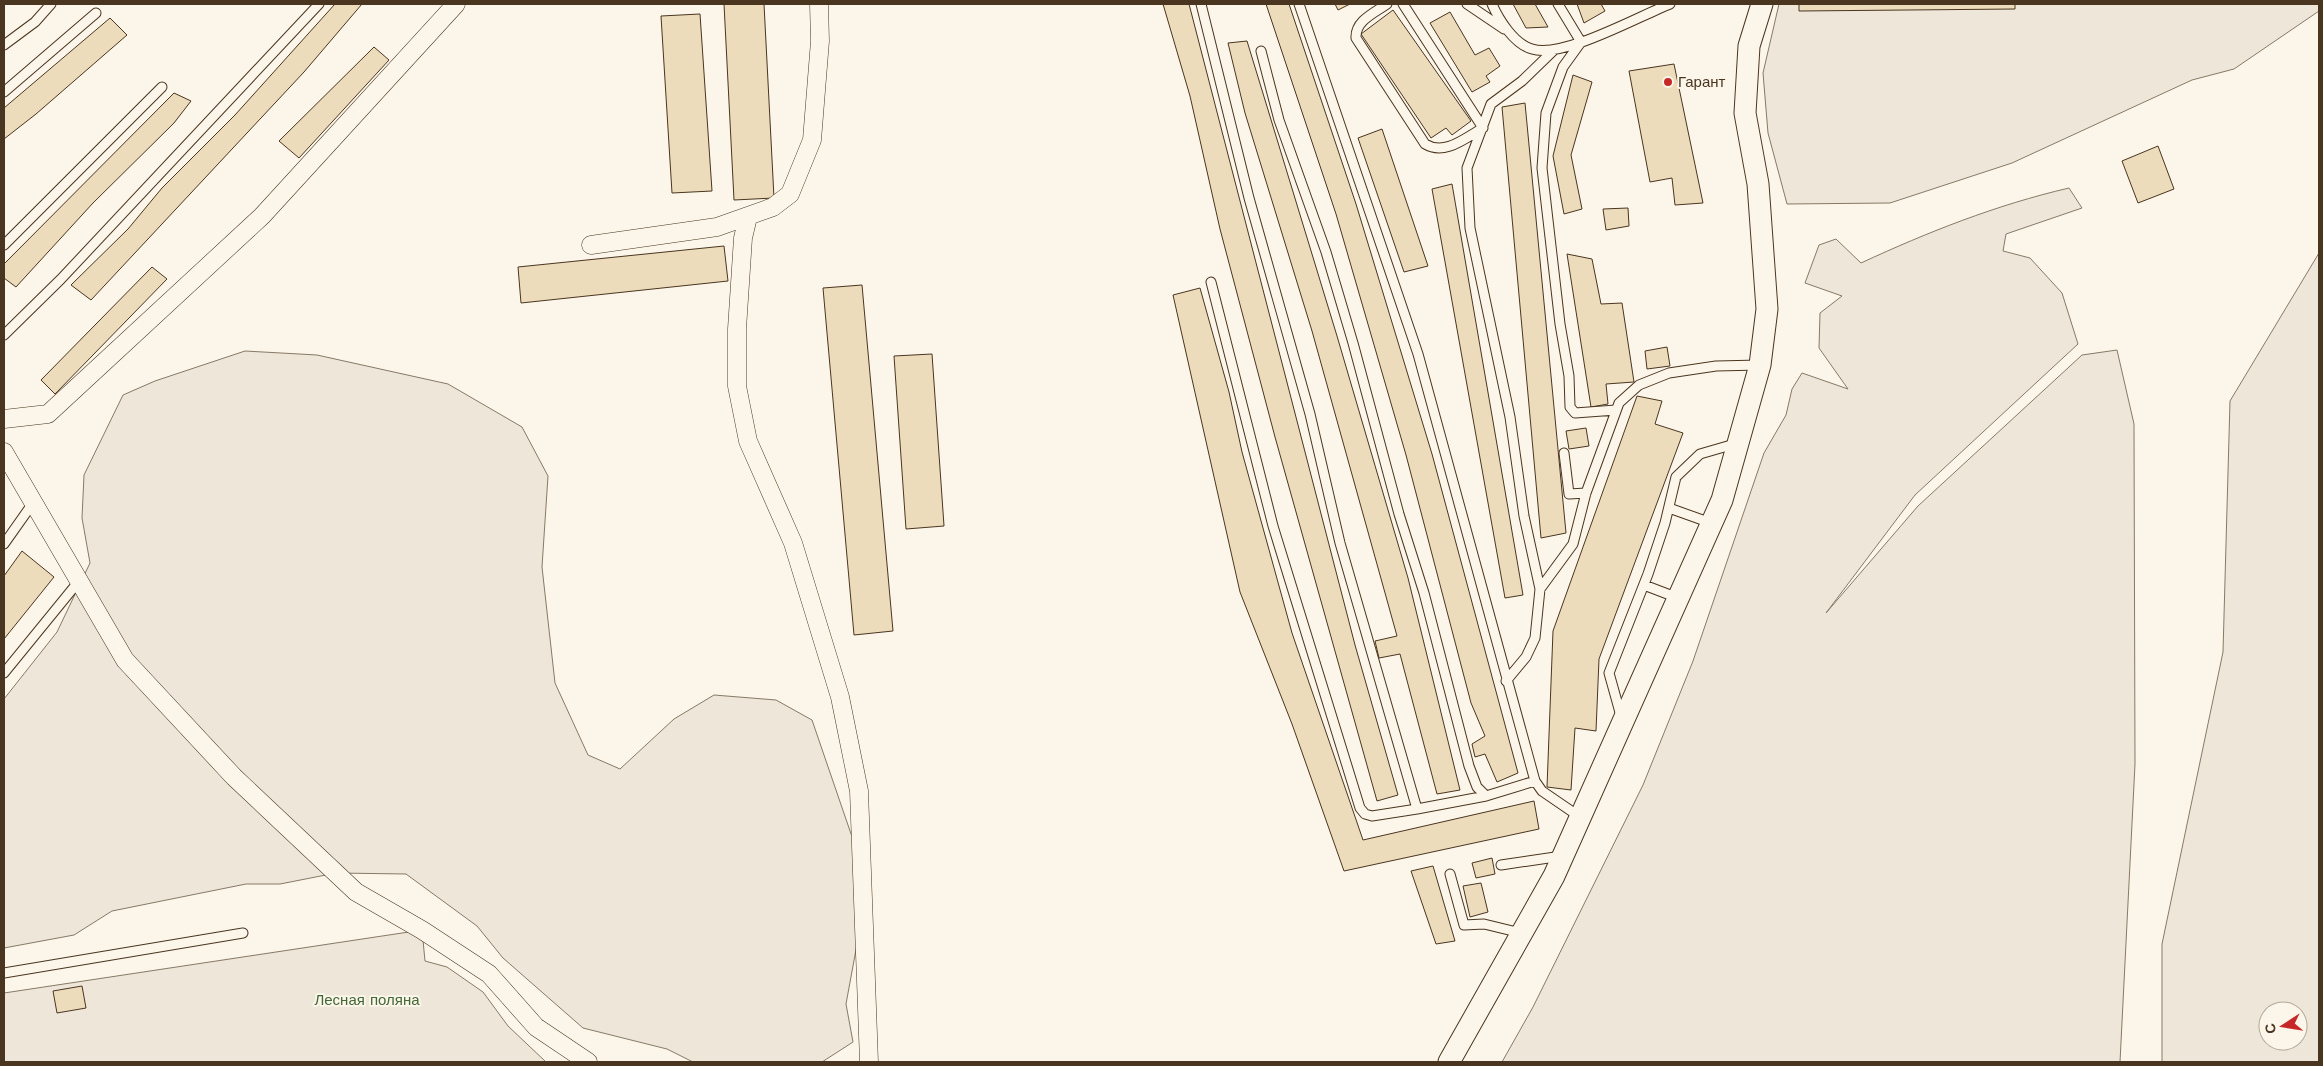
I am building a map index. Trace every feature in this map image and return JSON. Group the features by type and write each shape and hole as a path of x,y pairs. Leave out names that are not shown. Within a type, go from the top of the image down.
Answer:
{"street":[{"path":"4,419 48,414 262,216 456,4"},
{"path":"591,246 717,227 773,207 790,194 812,140 820,41 819,4"},
{"path":"1449,1062 1521,934 1562,856 1722,500 1760,365 1767,309 1758,184 1745,113 1748,46 1762,4"},
{"path":"748,217 744,238 737,329 737,386 748,441 794,543 840,697 859,791 869,1062"},
{"path":"4,452 11,473 33,503 125,660 234,777 356,892 422,930 489,974 536,1027 588,1062"}],"lane":[{"path":"4,45 35,22 51,4"},
{"path":"4,335 61,279 319,4"},
{"path":"1201,4 1249,198 1310,414 1340,543 1366,630 1383,700 1417,809"},
{"path":"1299,4 1418,354 1506,681 1535,781 1542,791 1580,816"},
{"path":"1387,4 1361,22 1356,29 1356,38 1425,144 1433,148 1445,149 1483,128"},
{"path":"1403,4 1483,128"},
{"path":"1467,4 1531,49 1554,50 1581,42 1665,5"},
{"path":"1492,4 1507,31"},
{"path":"1558,4 1581,42"},
{"path":"4,92 96,13"},
{"path":"1581,42 1563,67 1546,113 1542,168 1560,324 1569,376 1570,407 1575,413 1616,410"},
{"path":"1506,681 1526,657 1536,638 1540,589 1524,516 1510,417 1470,228 1466,168 1491,104 1522,81 1554,50"},
{"path":"1261,51 1279,120 1326,252 1351,334 1399,514 1424,593 1469,766 1477,787 1486,796"},
{"path":"4,245 162,87"},
{"path":"1211,282 1278,544 1360,808 1365,814 1372,816 1486,796 1535,781"},
{"path":"1540,589 1573,544 1586,494 1619,403 1639,385 1669,373 1716,366 1760,365"},
{"path":"1623,721 1609,673 1644,586 1669,508 1676,477 1700,454 1738,443"},
{"path":"1564,453 1569,494 1586,494"},
{"path":"4,544 33,503"},
{"path":"1669,508 1712,524"},
{"path":"4,673 79,581"},
{"path":"1644,586 1678,598"},
{"path":"1502,865 1562,856"},
{"path":"1450,874 1464,925 1484,924 1521,934"},
{"path":"4,973 242,933"}],"green space":[{"path":"1779,4 2319,4 2319,11 2234,69 2192,80 2012,163 1890,203 1787,204 1768,133 1763,73"},
{"path":"2069,188 2082,208 2006,234 2003,251 2030,258 2062,293 2078,344 1915,495 1826,613 1918,506 2082,355 2117,350 2134,424 2135,764 2120,1062 1502,1062 1533,1007 1643,785 1693,661 1764,453 1786,415 1792,389 1802,373 1848,389 1819,348 1820,313 1842,296 1805,283 1819,245 1836,239 1861,263 1963,220"},
{"path":"2319,253 2319,1062 2162,1062 2162,944 2223,652 2230,401"},
{"path":"245,351 317,355 448,384 522,427 548,476 542,567 555,683 588,755 620,769 674,719 714,695 776,700 812,720 861,863 862,917 846,1004 853,1042 822,1062 693,1062 667,1049 583,1028 503,958 477,926 406,874 336,873 280,884 246,884 112,911 74,935 4,948 4,699 57,632 90,563 82,518 84,475 123,395 155,381"},
{"name":"Лесная поляна","path":"422,930 425,961 447,967 483,992 508,1026 546,1062 4,1062 4,993"}],"building":[{"path":"335,4 362,4 304,72 91,300 71,285 128,229 162,188 235,115"},
{"path":"724,4 764,4 774,198 734,200"},
{"path":"1163,4 1189,4 1355,645 1398,795 1377,801 1275,437 1220,229 1190,96"},
{"path":"1266,4 1289,4 1356,204 1432,454 1518,773 1497,782 1485,754 1475,757 1472,744 1485,736 1471,703 1406,455 1336,214"},
{"path":"1335,4 1350,4 1338,10"},
{"path":"1513,4 1535,4 1548,27 1526,28"},
{"path":"1577,4 1601,4 1605,11 1584,23"},
{"path":"1799,4 2015,4 2015,9 1799,11"},
{"path":"1393,10 1471,121 1452,135 1446,128 1431,138 1361,34"},
{"path":"1450,12 1475,55 1489,48 1500,66 1486,76 1490,82 1472,92 1430,23"},
{"path":"700,14 712,191 672,193 661,16"},
{"path":"110,18 127,35 36,114 4,139 4,108"},
{"path":"1247,41 1408,578 1460,790 1437,794 1400,654 1379,658 1375,641 1397,636 1312,331 1245,113 1228,43"},
{"path":"374,47 389,60 299,158 279,141"},
{"path":"1674,64 1703,203 1675,205 1672,178 1650,182 1629,71"},
{"path":"1573,75 1592,82 1571,155 1582,209 1564,214 1553,156"},
{"path":"174,93 191,101 174,123 93,203 16,287 4,278 4,264"},
{"path":"1525,103 1566,533 1541,538 1502,107"},
{"path":"1382,129 1428,266 1404,272 1358,138"},
{"path":"2158,146 2174,189 2138,203 2122,161"},
{"path":"1452,184 1523,595 1505,598 1432,189"},
{"path":"1628,208 1629,226 1606,230 1603,209"},
{"path":"724,246 728,281 521,303 518,267"},
{"path":"1567,254 1592,259 1601,304 1622,303 1634,382 1606,384 1608,404 1591,407"},
{"path":"152,267 167,279 55,394 41,380"},
{"path":"862,285 893,631 854,635 823,288"},
{"path":"1200,288 1229,392 1242,452 1292,633 1363,840 1534,801 1539,829 1344,871 1292,724 1240,592 1173,295"},
{"path":"1667,347 1670,366 1647,369 1645,351"},
{"path":"932,354 944,526 906,529 894,356"},
{"path":"1637,396 1662,401 1655,424 1683,433 1599,659 1596,731 1575,728 1571,790 1547,787 1553,631"},
{"path":"1586,428 1589,446 1569,449 1566,431"},
{"path":"22,551 54,577 4,639 4,576"},
{"path":"1492,858 1495,874 1476,878 1472,863"},
{"path":"1433,866 1455,941 1436,944 1411,871"},
{"path":"1481,883 1488,912 1470,917 1463,886"},
{"path":"82,986 86,1008 57,1013 53,991"}],"place":[{"name":"Гарант","path":"1668,82"}]}
